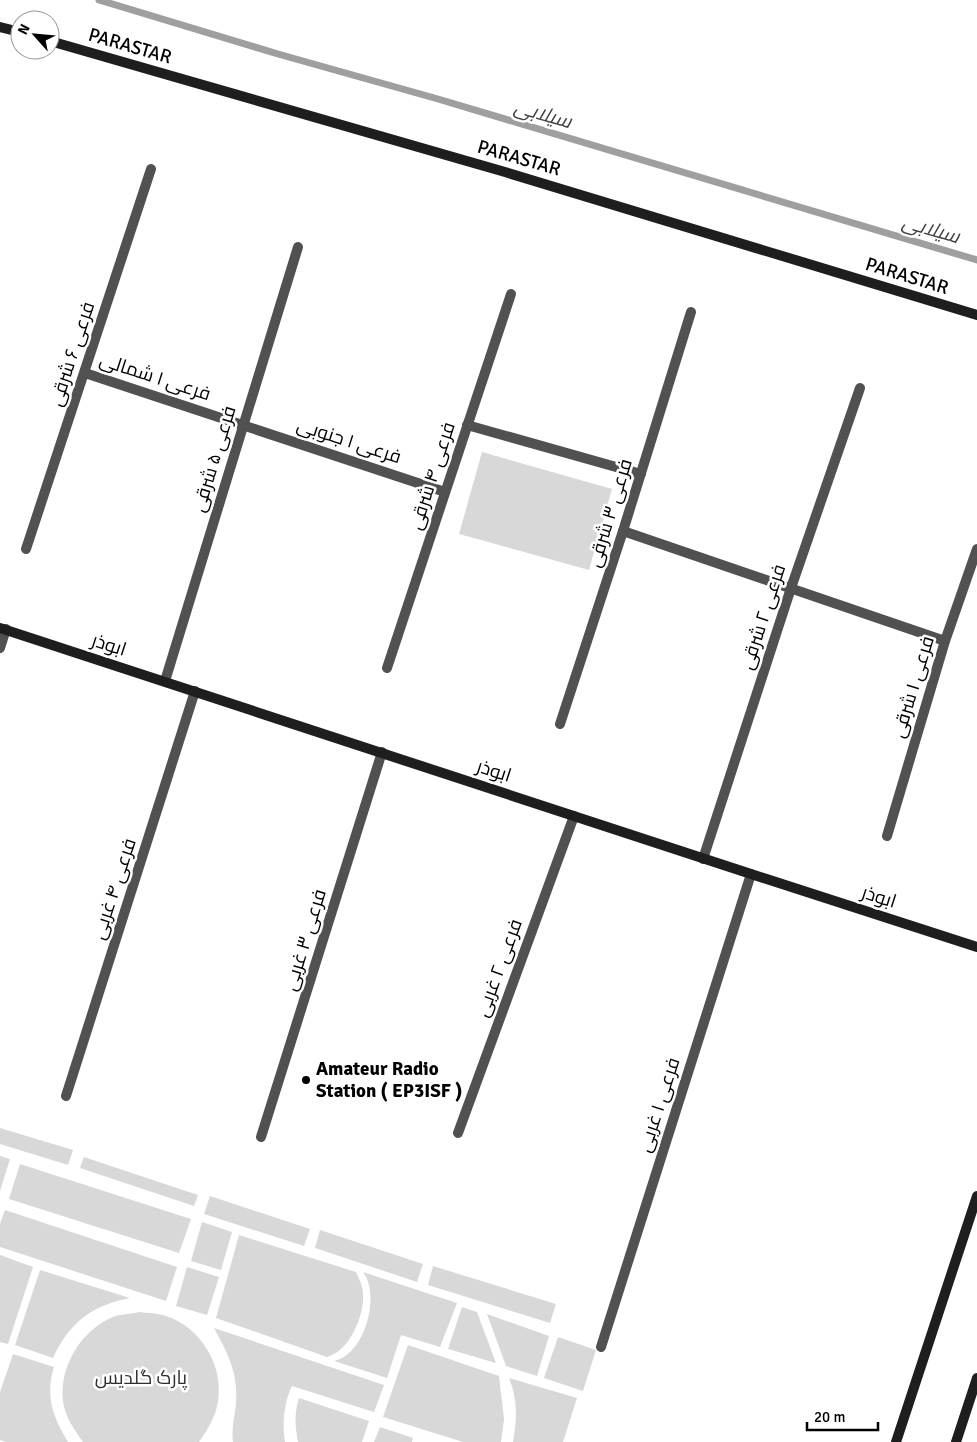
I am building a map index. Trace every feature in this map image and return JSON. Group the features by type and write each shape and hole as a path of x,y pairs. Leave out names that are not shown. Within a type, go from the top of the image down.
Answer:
{"street":[{"name":"PARASTAR","path":"60,44 505,172 977,315"},
{"name":"فرعی ۶ شرقی","path":"26,549 151,169"},
{"name":"فرعی ۵ شرقی","path":"165,681 242,424 298,247"},
{"name":"فرعی ۴ شرقی","path":"388,668 511,294"},
{"name":"فرعی ۳ شرقی","path":"560,724 623,532 691,312"},
{"name":"فرعی ۱ شمالی","path":"85,373 242,424"},
{"name":"فرعی ۲ شرقی","path":"703,858 790,588 860,388"},
{"name":"فرعی ۱ جنوبی","path":"242,424 446,492"},
{"path":"468,425 641,474"},
{"path":"623,532 945,641"},
{"name":"فرعی ۱ شرقی","path":"887,836 945,641 977,549"},
{"path":"0,648 3,629"},
{"name":"ابوذر","path":"3,629 977,947"},
{"name":"فرعی ۴ غربی","path":"66,1096 195,692"},
{"name":"فرعی ۳ غربی","path":"261,1137 382,752"},
{"name":"فرعی ۲ غربی","path":"458,1133 574,816"},
{"name":"فرعی ۱ غربی","path":"601,1347 751,874"},
{"path":"896,1442 977,1196"},
{"path":"956,1442 977,1378"}],"green space":[{"path":"482,452 612,489 589,570 459,534"},
{"path":"0,1128 73,1150 68,1165 0,1144"},
{"path":"0,1156 10,1159 0,1191"},
{"path":"84,1157 198,1195 194,1206 80,1168"},
{"path":"20,1164 191,1219 179,1253 9,1199"},
{"path":"210,1196 310,1229 304,1246 204,1214"},
{"path":"5,1210 177,1267 166,1301 0,1247 0,1224"},
{"path":"202,1222 232,1232 221,1270 191,1261"},
{"path":"320,1230 423,1264 417,1282 315,1248"},
{"name":"پارک گلدیس","path":"239,1235 356,1272 362,1285 363,1303 359,1321 346,1344 327,1357 216,1318"},
{"path":"0,1255 33,1267 8,1344 0,1342"},
{"path":"433,1266 556,1304 550,1323 428,1285"},
{"name":"پارک گلدیس","path":"187,1267 219,1277 207,1315 176,1306"},
{"name":"پارک گلدیس","path":"40,1270 130,1298 104,1305 74,1325 53,1358 15,1345"},
{"path":"363,1272 457,1303 440,1347 401,1335 387,1378 334,1361 345,1356 354,1348 362,1336 367,1323 370,1295 368,1282"},
{"path":"462,1307 477,1312 496,1363 448,1349"},
{"name":"پارک گلدیس","path":"139,1312 163,1315 178,1321 199,1338 213,1361 219,1387 218,1401 211,1422 199,1442 83,1442 68,1418 63,1401 63,1388 65,1375 74,1351 91,1331 102,1323 116,1316"},
{"path":"487,1314 549,1336 537,1376 506,1366"},
{"name":"پارک گلدیس","path":"214,1328 384,1385 374,1412 292,1386 284,1413 285,1442 233,1442 236,1403 234,1373 228,1355"},
{"path":"558,1337 596,1350 583,1391 544,1378"},
{"path":"408,1345 499,1376 504,1419 501,1442 463,1442 383,1417"},
{"name":"پارک گلدیس","path":"13,1354 54,1367 50,1387 52,1406 58,1424 68,1442 6,1442 0,1440 0,1392"},
{"path":"509,1378 577,1398 563,1442 513,1442 516,1409"},
{"path":"299,1398 369,1421 362,1442 298,1442 296,1409"},
{"path":"380,1427 413,1438 412,1442 374,1442"}],"waterway":[{"name":"سیلابی","path":"99,0 977,260"}],"place":[{"name":"Amateur Radio Station ( EP3ISF )","path":"306,1080"}]}
